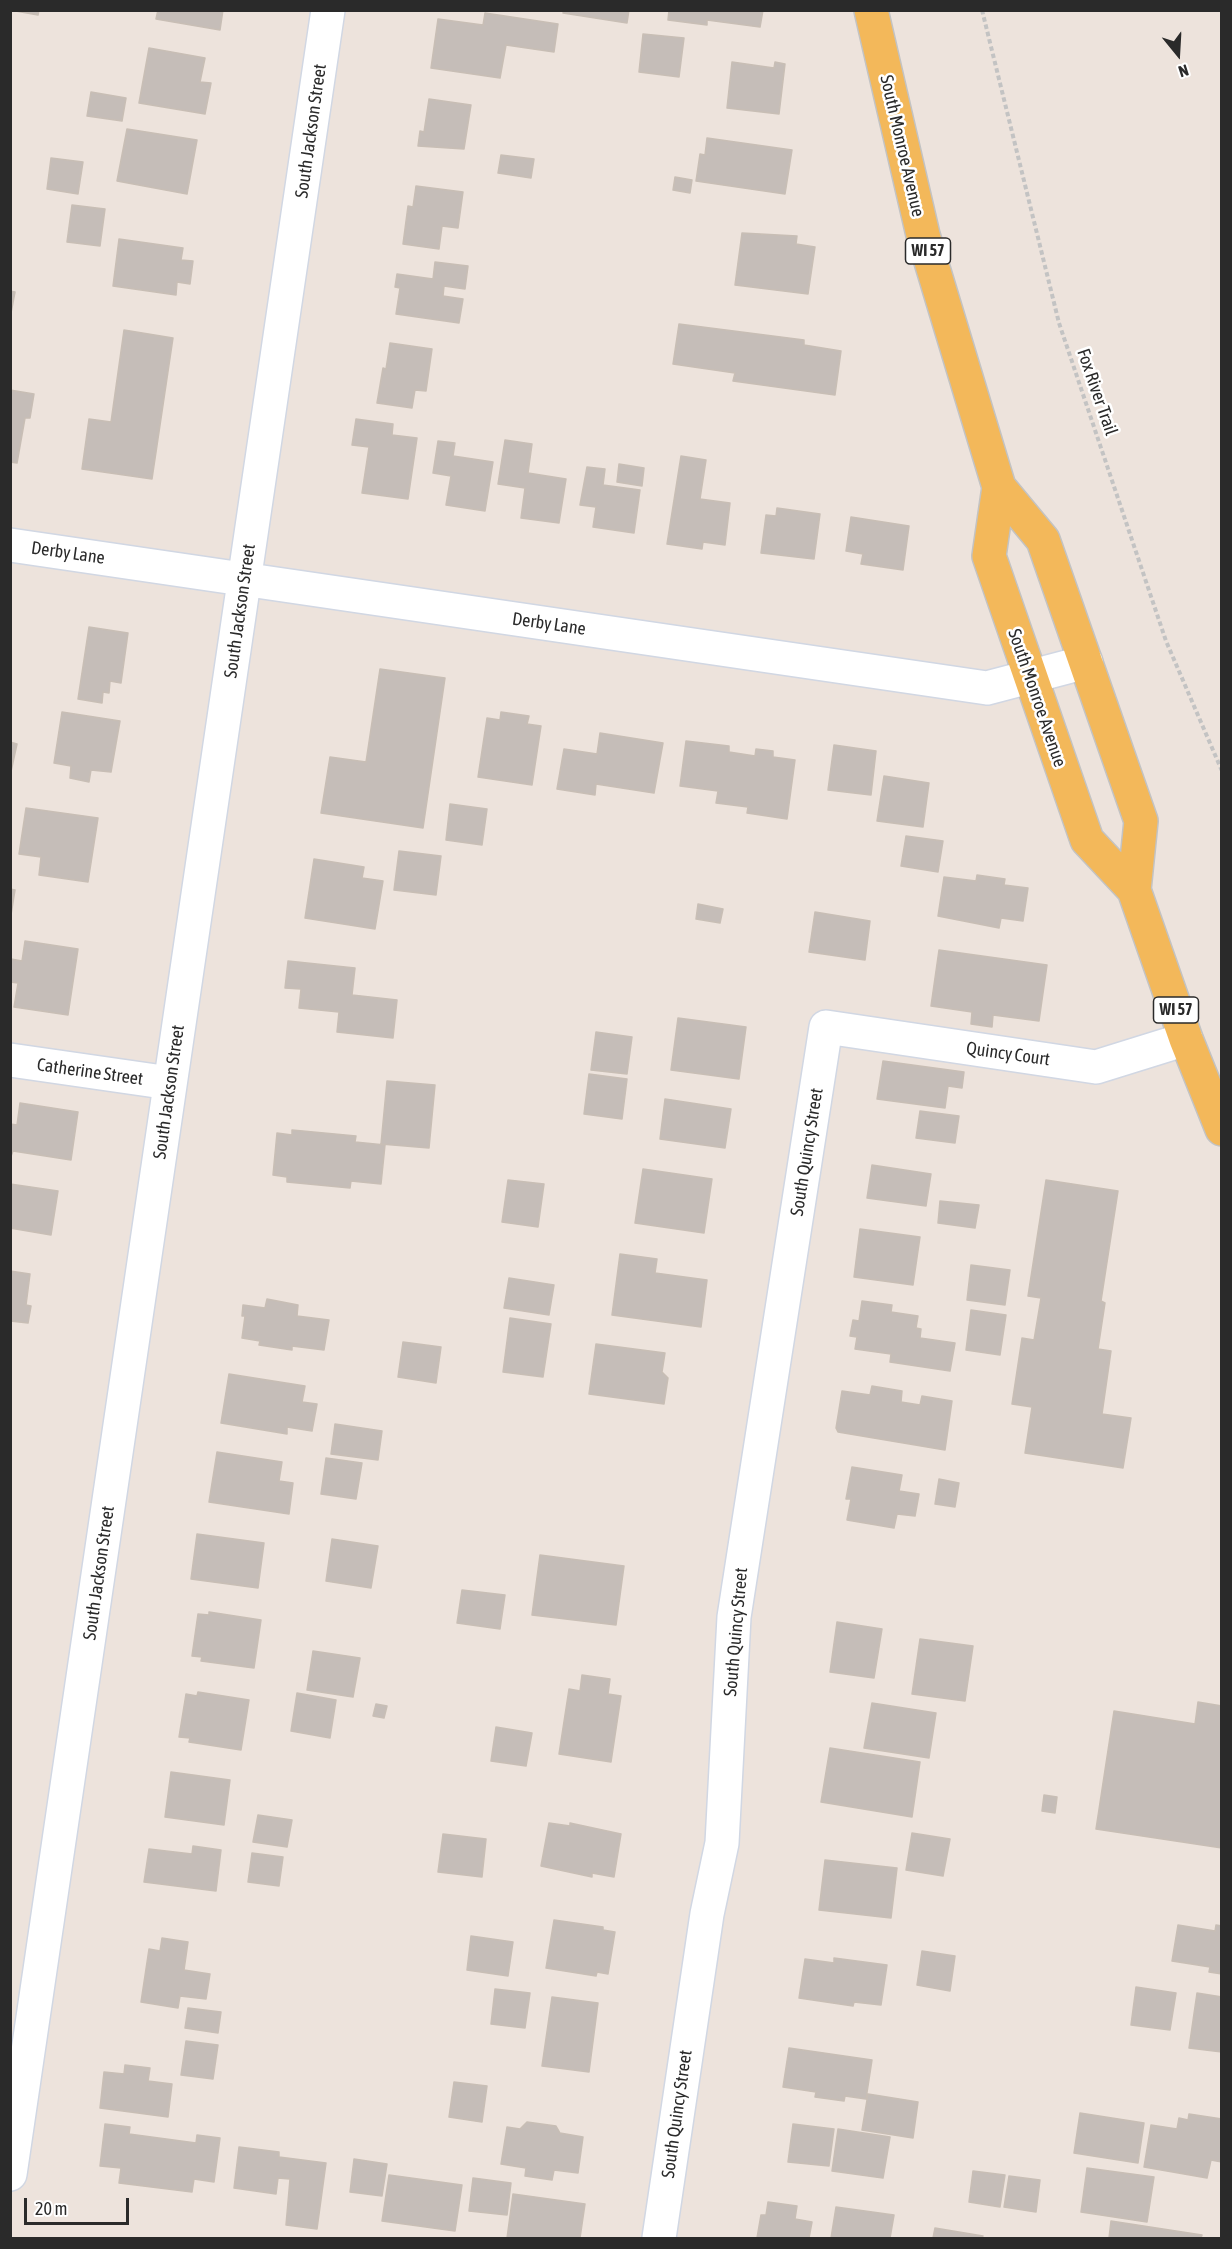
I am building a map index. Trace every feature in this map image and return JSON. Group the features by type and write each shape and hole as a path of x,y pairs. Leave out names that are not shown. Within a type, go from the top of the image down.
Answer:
{"main road":[{"name":"South Monroe Avenue","path":"871,10 923,235 999,487 1043,540 1141,821 1134,890"},
{"name":"South Monroe Avenue","path":"999,487 989,556 1030,676 1087,840 1134,890 1186,1039 1221,1130"}],"street":[{"name":"South Jackson Street","path":"10,2174 328,10"},
{"name":"Derby Lane","path":"10,545 987,688 1086,662"},
{"name":"Quincy Court","path":"826,1027 1096,1067 1186,1039"},
{"name":"South Quincy Street","path":"659,2238 707,1914 722,1843 734,1617 826,1027"},
{"name":"Catherine Street","path":"10,1060 170,1083"}],"path":[{"name":"Fox River Trail","path":"982,10 1059,323 1166,640 1221,771"}],"building":[{"path":"10,10 39,10 38,15"},
{"path":"158,10 223,10 220,30 156,19"},
{"path":"564,10 629,10 627,23 563,13"},
{"path":"669,10 763,10 760,27 707,20 707,25 668,20"},
{"path":"485,13 558,24 554,52 506,45 500,78 431,68 438,19 483,25"},
{"path":"643,34 684,38 679,77 639,72"},
{"path":"149,48 205,58 200,82 211,83 205,114 139,103"},
{"path":"732,62 774,68 775,62 785,64 779,114 727,108"},
{"path":"91,92 126,98 122,121 87,116"},
{"path":"429,99 471,105 464,149 418,146 420,131 424,132"},
{"path":"127,129 197,140 187,194 117,181"},
{"path":"707,138 792,150 785,194 696,181 700,154 705,155"},
{"path":"501,155 534,159 531,178 498,173"},
{"path":"51,158 83,162 78,194 47,189"},
{"path":"675,177 692,180 690,193 673,190"},
{"path":"416,186 463,192 458,228 442,226 439,249 403,244 408,206 413,207"},
{"path":"72,205 105,209 100,246 67,242"},
{"path":"742,233 797,236 796,244 815,247 808,294 735,285"},
{"path":"119,239 183,248 181,260 193,261 190,284 177,282 176,295 113,286"},
{"path":"435,262 468,266 465,289 444,286 443,296 463,299 459,323 396,314 400,288 395,287 397,274 433,279"},
{"path":"10,291 15,292 10,318"},
{"path":"679,324 804,340 804,345 841,351 835,395 733,381 735,373 673,364"},
{"path":"124,330 173,338 152,479 82,469 89,419 111,422"},
{"path":"390,343 432,349 426,391 415,390 412,408 377,403"},
{"path":"10,390 34,394 30,418 25,418 17,463 10,462"},
{"path":"356,419 393,424 392,435 417,438 408,499 362,493 369,447 352,445"},
{"path":"505,440 532,444 528,473 566,479 559,523 521,518 525,488 498,484"},
{"path":"438,441 455,443 453,456 493,462 485,511 446,505 451,476 433,473"},
{"path":"681,456 706,460 700,499 730,503 725,545 703,542 702,549 667,544"},
{"path":"619,464 644,468 642,486 617,482"},
{"path":"587,467 605,469 603,485 640,490 634,533 593,527 596,507 580,505"},
{"path":"777,508 820,514 814,559 761,553 766,515 776,516"},
{"path":"851,517 909,526 903,570 861,564 863,554 846,551"},
{"path":"89,627 128,633 121,683 110,681 109,693 103,692 102,703 78,699"},
{"path":"380,669 445,678 423,828 321,813 330,757 366,762"},
{"path":"62,712 120,721 111,772 91,770 89,782 70,778 71,766 54,763"},
{"path":"501,712 529,716 527,724 541,726 532,785 478,777 487,718 500,720"},
{"path":"600,733 663,743 654,793 596,784 595,795 557,789 564,749 597,754"},
{"path":"686,741 729,746 729,752 755,756 756,749 773,751 773,757 795,760 787,819 747,813 748,807 716,803 718,791 680,786"},
{"path":"10,742 17,744 10,776"},
{"path":"834,745 876,751 871,795 828,790"},
{"path":"884,776 929,783 923,827 877,821"},
{"path":"450,804 487,809 482,845 446,840"},
{"path":"26,808 98,818 88,882 39,875 41,857 19,854"},
{"path":"906,836 943,841 938,872 901,866"},
{"path":"399,851 441,856 436,895 394,890"},
{"path":"314,859 364,867 362,878 383,881 375,929 305,918"},
{"path":"977,875 1005,879 1004,885 1028,888 1023,921 1001,918 999,928 938,916 944,877 976,881"},
{"path":"10,889 15,890 10,921"},
{"path":"698,904 723,909 720,923 696,919"},
{"path":"815,912 870,921 865,960 809,952"},
{"path":"25,941 78,949 68,1015 14,1007 18,983 10,982 11,959 22,961"},
{"path":"939,950 1047,965 1039,1021 993,1015 992,1027 971,1024 972,1012 931,1006"},
{"path":"288,961 355,968 352,995 397,1000 393,1038 337,1032 339,1012 299,1008 301,989 285,988"},
{"path":"678,1018 746,1027 739,1079 671,1070"},
{"path":"596,1032 632,1037 627,1074 591,1070"},
{"path":"883,1061 964,1072 962,1088 948,1086 945,1108 877,1099"},
{"path":"589,1074 627,1079 622,1119 584,1114"},
{"path":"387,1081 435,1085 429,1148 381,1144"},
{"path":"665,1099 731,1109 725,1148 660,1139"},
{"path":"20,1103 78,1112 71,1160 13,1151 10,1159 10,1124 17,1125"},
{"path":"920,1111 959,1116 955,1143 916,1138"},
{"path":"292,1130 356,1136 355,1142 385,1145 381,1184 351,1181 350,1188 287,1182 287,1177 273,1175 277,1133 292,1135"},
{"path":"872,1165 931,1174 926,1206 867,1198"},
{"path":"643,1169 712,1179 704,1233 635,1223"},
{"path":"508,1180 544,1184 538,1227 502,1222"},
{"path":"1046,1180 1118,1191 1101,1301 1105,1303 1098,1349 1111,1351 1102,1414 1131,1418 1123,1468 1025,1453 1032,1407 1012,1404 1022,1338 1034,1340 1041,1298 1028,1296"},
{"path":"10,1184 58,1191 51,1235 10,1228"},
{"path":"940,1201 979,1205 975,1228 938,1223"},
{"path":"860,1229 920,1237 913,1285 854,1277"},
{"path":"620,1254 657,1259 655,1273 707,1280 701,1327 612,1315"},
{"path":"971,1265 1010,1270 1005,1305 967,1300"},
{"path":"10,1271 30,1274 26,1305 31,1306 28,1323 10,1321"},
{"path":"509,1278 554,1285 549,1315 504,1308"},
{"path":"267,1299 298,1305 297,1316 329,1320 324,1350 292,1346 292,1350 259,1345 260,1341 242,1338 245,1316 242,1316 243,1305 265,1308"},
{"path":"862,1301 892,1305 891,1312 918,1316 916,1328 921,1329 920,1338 955,1343 950,1371 890,1362 891,1354 855,1349 857,1337 850,1336 853,1320 859,1321"},
{"path":"971,1310 1006,1315 1000,1355 966,1350"},
{"path":"510,1318 551,1324 543,1377 503,1372"},
{"path":"403,1342 441,1347 436,1383 398,1377"},
{"path":"596,1344 665,1353 662,1372 668,1378 664,1404 589,1394"},
{"path":"229,1374 305,1386 302,1402 317,1404 312,1431 287,1427 287,1434 221,1423"},
{"path":"872,1386 902,1391 901,1402 920,1405 922,1396 952,1401 945,1450 838,1432 836,1428 842,1391 870,1395"},
{"path":"335,1424 382,1431 378,1460 331,1454"},
{"path":"217,1452 282,1462 279,1481 293,1483 289,1514 209,1502"},
{"path":"326,1458 362,1463 356,1499 321,1494"},
{"path":"852,1467 902,1475 899,1491 919,1494 915,1516 897,1514 894,1528 847,1520 851,1499 846,1499"},
{"path":"939,1479 959,1483 955,1507 935,1504"},
{"path":"197,1534 264,1543 258,1588 191,1579"},
{"path":"332,1539 378,1546 371,1588 326,1581"},
{"path":"540,1555 624,1566 616,1625 532,1615"},
{"path":"462,1590 505,1595 500,1629 457,1623"},
{"path":"209,1612 261,1620 254,1668 201,1661 202,1657 192,1656 198,1614 209,1615"},
{"path":"837,1622 882,1629 874,1678 830,1672"},
{"path":"920,1639 973,1646 965,1701 912,1694"},
{"path":"313,1651 360,1658 353,1697 307,1690"},
{"path":"582,1675 610,1679 608,1694 621,1696 611,1762 559,1754 569,1689 580,1691"},
{"path":"198,1692 249,1700 241,1750 189,1742 190,1738 179,1737 186,1694 197,1696"},
{"path":"297,1693 336,1700 330,1738 291,1731"},
{"path":"1198,1702 1222,1706 1222,1848 1096,1829 1114,1711 1195,1724"},
{"path":"872,1703 936,1713 929,1758 864,1748"},
{"path":"376,1704 387,1706 384,1718 373,1716"},
{"path":"496,1727 532,1733 526,1766 491,1761"},
{"path":"830,1748 920,1762 912,1817 821,1802"},
{"path":"171,1772 230,1780 224,1825 165,1817"},
{"path":"1044,1795 1057,1797 1055,1813 1042,1811"},
{"path":"258,1815 292,1820 287,1847 253,1842"},
{"path":"549,1823 570,1826 570,1823 621,1834 614,1877 592,1873 592,1877 541,1866"},
{"path":"912,1833 950,1839 943,1876 906,1870"},
{"path":"443,1834 486,1839 482,1877 438,1872"},
{"path":"193,1846 221,1850 216,1891 144,1882 149,1849 192,1854"},
{"path":"252,1853 283,1857 279,1886 248,1882"},
{"path":"825,1860 897,1868 891,1918 819,1910"},
{"path":"554,1920 603,1927 603,1930 615,1932 608,1974 597,1972 596,1976 546,1968"},
{"path":"1178,1925 1215,1931 1216,1925 1222,1926 1222,1974 1209,1972 1210,1967 1172,1961"},
{"path":"471,1936 513,1942 508,1976 467,1970"},
{"path":"162,1938 188,1942 184,1970 210,1974 206,1999 180,1996 178,2008 141,2002 149,1949 160,1951"},
{"path":"922,1951 955,1956 950,1991 917,1985"},
{"path":"834,1958 887,1965 881,2005 854,2002 853,2006 799,1998 805,1959 834,1963"},
{"path":"1136,1987 1176,1993 1170,2030 1131,2025"},
{"path":"495,1989 530,1993 525,2028 491,2024"},
{"path":"1197,1993 1222,1997 1222,2052 1189,2048"},
{"path":"552,1997 598,2003 589,2072 542,2066"},
{"path":"188,2008 221,2012 218,2033 185,2028"},
{"path":"186,2041 218,2045 213,2079 181,2075"},
{"path":"789,2048 872,2060 866,2099 845,2096 844,2101 815,2097 816,2092 783,2087"},
{"path":"125,2065 150,2068 148,2081 172,2084 168,2117 100,2108 104,2072 124,2074"},
{"path":"454,2082 487,2086 482,2122 449,2117"},
{"path":"868,2094 918,2102 913,2138 862,2130"},
{"path":"1080,2113 1144,2123 1138,2163 1074,2153"},
{"path":"1189,2114 1222,2119 1222,2162 1211,2160 1207,2178 1144,2167 1151,2125 1177,2129 1179,2118 1188,2120"},
{"path":"527,2122 556,2126 560,2133 583,2137 578,2173 554,2170 552,2180 525,2176 526,2168 501,2164 507,2127 520,2129"},
{"path":"105,2124 130,2127 129,2134 196,2143 197,2135 220,2138 214,2182 194,2179 192,2192 119,2183 121,2168 100,2166"},
{"path":"793,2124 834,2129 829,2166 788,2162"},
{"path":"838,2129 890,2137 883,2178 832,2171"},
{"path":"239,2147 279,2152 279,2157 326,2163 317,2229 286,2225 290,2179 278,2178 276,2194 234,2188"},
{"path":"354,2159 387,2164 382,2196 350,2192"},
{"path":"1087,2168 1154,2177 1147,2222 1081,2212"},
{"path":"973,2171 1005,2175 1000,2207 969,2202"},
{"path":"389,2175 462,2185 455,2231 382,2221"},
{"path":"1009,2176 1040,2180 1036,2212 1004,2207"},
{"path":"473,2178 511,2183 507,2215 469,2211"},
{"path":"513,2194 585,2204 580,2238 507,2238"},
{"path":"768,2202 797,2206 795,2219 812,2222 809,2238 757,2238 761,2215 766,2215"},
{"path":"836,2207 894,2215 890,2238 831,2238"},
{"path":"1111,2221 1202,2235 1201,2238 1109,2238"},
{"path":"935,2228 983,2236 982,2238 933,2238"}]}
